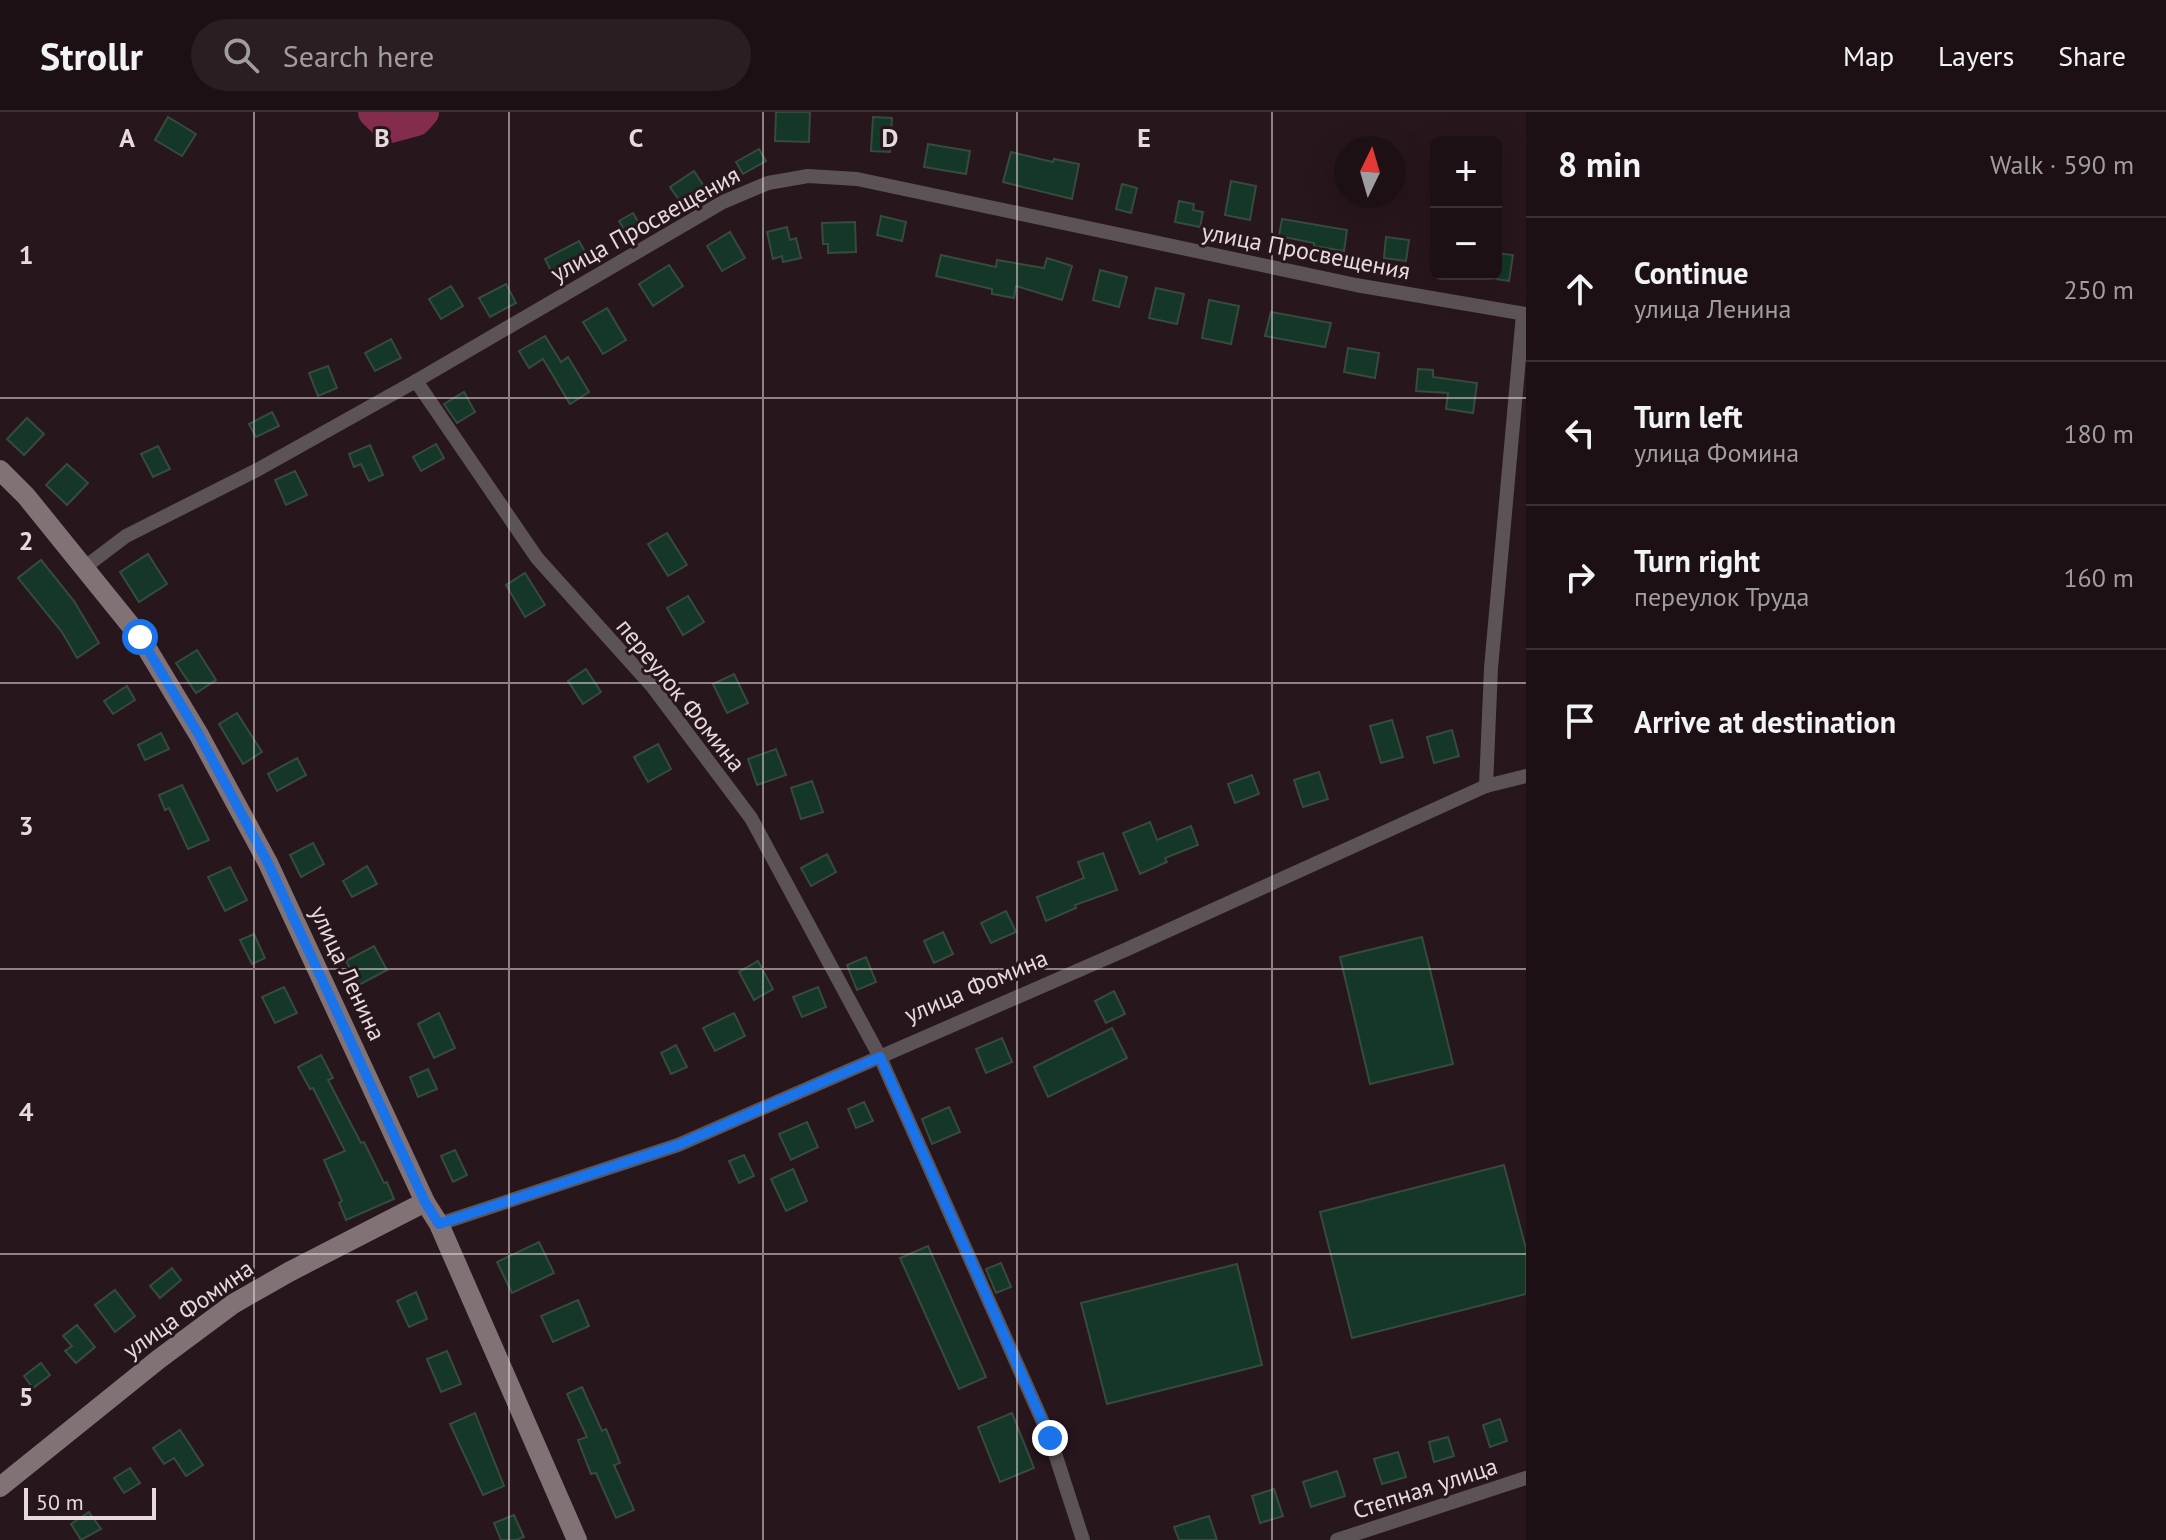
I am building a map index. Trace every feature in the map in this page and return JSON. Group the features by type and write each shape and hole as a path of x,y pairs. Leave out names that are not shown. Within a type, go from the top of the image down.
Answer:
{"street":[{"name":"улица Просвещения","path":"85,567 126,536 257,470 723,202 768,183 808,176 857,179 1356,285 1524,314 1491,668 1486,786"},
{"name":"переулок Фомина","path":"416,381 537,558 652,686 751,818 880,1057 1050,1438 1083,1540"},
{"name":"улица Ленина","path":"0,470 26,496 140,637 199,735 268,863 425,1202 439,1224 577,1540"},
{"name":"улица Фомина","path":"439,1224 678,1145 1125,950 1486,786 1526,776"},
{"name":"улица Фомина","path":"0,1487 147,1368 233,1304 425,1202"},
{"name":"Степная улица","path":"1337,1540 1526,1478"}],"building":[{"path":"776,112 810,112 809,142 775,141"},
{"path":"168,117 196,134 182,156 155,140"},
{"path":"873,117 892,118 890,152 871,151"},
{"path":"928,144 970,151 966,174 924,167"},
{"path":"759,149 766,161 743,174 736,162"},
{"path":"1011,152 1053,162 1054,159 1079,164 1072,199 1003,182"},
{"path":"694,171 705,188 681,203 670,187"},
{"path":"1231,181 1256,186 1250,220 1225,215"},
{"path":"1122,184 1137,188 1131,213 1116,209"},
{"path":"1179,201 1194,204 1193,210 1203,212 1200,227 1175,222"},
{"path":"633,213 644,232 630,240 619,221"},
{"path":"881,216 906,222 902,241 877,235"},
{"path":"1282,219 1347,230 1344,251 1279,236"},
{"path":"855,222 856,252 828,253 828,244 823,244 822,223"},
{"path":"787,227 790,240 796,238 801,258 783,262 782,256 773,259 767,232"},
{"path":"730,232 745,258 722,271 707,246"},
{"path":"1386,237 1409,240 1406,261 1384,258"},
{"path":"579,241 589,259 554,277 545,259"},
{"path":"1502,254 1513,255 1509,281 1502,280"},
{"path":"941,255 996,267 997,260 1044,268 1047,258 1072,266 1062,300 1016,286 1014,298 992,294 992,289 936,276"},
{"path":"669,265 683,286 653,306 639,284"},
{"path":"1100,270 1127,277 1119,307 1093,300"},
{"path":"506,284 516,303 490,317 479,298"},
{"path":"451,286 463,306 441,319 429,299"},
{"path":"1156,288 1184,294 1177,324 1149,318"},
{"path":"1209,300 1239,306 1231,344 1202,338"},
{"path":"607,308 626,340 603,354 583,322"},
{"path":"1271,312 1331,323 1325,347 1265,336"},
{"path":"545,336 561,362 568,357 589,392 570,404 543,359 529,368 519,351"},
{"path":"391,339 401,358 375,371 365,353"},
{"path":"1348,348 1379,353 1375,378 1344,372"},
{"path":"328,366 337,388 318,396 309,373"},
{"path":"1418,369 1433,370 1433,377 1477,383 1473,413 1446,409 1448,393 1416,391"},
{"path":"464,392 475,412 457,423 444,404"},
{"path":"272,412 279,426 256,437 249,424"},
{"path":"27,418 44,434 24,455 7,439"},
{"path":"436,444 444,458 421,471 413,457"},
{"path":"370,445 383,475 369,481 361,464 354,467 349,454"},
{"path":"158,446 170,469 153,477 141,454"},
{"path":"67,464 88,483 67,505 46,485"},
{"path":"295,471 307,495 286,505 275,480"},
{"path":"667,533 687,565 668,576 648,544"},
{"path":"148,554 167,584 139,602 120,572"},
{"path":"41,560 74,601 99,643 77,658 62,632 18,578"},
{"path":"525,573 545,605 525,617 506,585"},
{"path":"688,596 704,622 683,635 667,608"},
{"path":"197,650 216,680 196,693 176,663"},
{"path":"586,669 601,692 583,704 568,681"},
{"path":"734,674 748,703 727,713 713,684"},
{"path":"127,686 135,700 113,714 104,701"},
{"path":"237,713 262,752 243,764 219,724"},
{"path":"1392,720 1403,757 1381,763 1370,726"},
{"path":"1452,730 1459,756 1434,763 1427,737"},
{"path":"161,733 169,749 145,760 138,745"},
{"path":"658,744 671,769 648,782 634,757"},
{"path":"776,749 786,775 757,785 748,759"},
{"path":"297,758 306,775 277,791 268,774"},
{"path":"1319,772 1328,799 1303,807 1294,780"},
{"path":"1252,775 1259,794 1235,803 1228,784"},
{"path":"812,781 823,812 801,819 791,788"},
{"path":"182,785 209,840 188,849 169,808 165,810 159,795"},
{"path":"1150,822 1157,840 1191,826 1198,845 1165,858 1167,862 1140,874 1123,833"},
{"path":"313,843 324,864 301,877 290,855"},
{"path":"1103,853 1117,890 1075,905 1076,908 1046,921 1037,897 1084,878 1078,862"},
{"path":"827,854 836,872 811,886 801,868"},
{"path":"367,866 377,884 352,897 343,881"},
{"path":"230,867 247,900 225,911 208,877"},
{"path":"1006,911 1016,932 991,943 981,923"},
{"path":"943,932 953,954 934,963 924,941"},
{"path":"254,934 265,958 252,964 240,940"},
{"path":"1422,937 1453,1064 1370,1084 1340,957"},
{"path":"374,946 387,970 359,985 346,961"},
{"path":"866,957 876,982 857,990 847,965"},
{"path":"758,961 773,989 754,1000 739,972"},
{"path":"284,987 297,1013 275,1023 262,997"},
{"path":"818,987 826,1007 802,1017 793,997"},
{"path":"1114,991 1125,1014 1106,1023 1095,1001"},
{"path":"439,1013 455,1048 434,1058 418,1024"},
{"path":"734,1013 745,1036 715,1051 703,1028"},
{"path":"1112,1028 1127,1058 1048,1097 1034,1067"},
{"path":"1002,1038 1012,1062 986,1073 976,1049"},
{"path":"676,1045 687,1067 671,1074 661,1053"},
{"path":"321,1055 333,1078 328,1080 394,1199 346,1220 339,1203 342,1201 324,1160 345,1151 313,1088 310,1089 298,1067"},
{"path":"428,1069 437,1089 418,1097 410,1077"},
{"path":"864,1102 873,1121 856,1128 848,1109"},
{"path":"949,1107 960,1132 932,1144 922,1119"},
{"path":"807,1122 818,1147 791,1160 779,1134"},
{"path":"455,1150 467,1175 453,1182 441,1156"},
{"path":"744,1155 754,1176 739,1183 729,1161"},
{"path":"1504,1165 1526,1249 1526,1294 1352,1338 1320,1212"},
{"path":"793,1169 807,1201 786,1211 771,1179"},
{"path":"539,1242 554,1273 512,1293 497,1262"},
{"path":"928,1246 986,1377 959,1389 900,1258"},
{"path":"1001,1263 1011,1287 996,1293 986,1269"},
{"path":"1237,1264 1262,1365 1107,1404 1081,1303"},
{"path":"172,1268 181,1280 160,1298 150,1286"},
{"path":"115,1290 135,1316 115,1332 95,1305"},
{"path":"416,1292 427,1319 409,1327 397,1301"},
{"path":"578,1300 589,1326 553,1342 541,1316"},
{"path":"77,1325 95,1347 76,1363 65,1351 72,1346 63,1336"},
{"path":"447,1351 461,1384 441,1392 427,1359"},
{"path":"41,1363 50,1375 33,1388 24,1376"},
{"path":"582,1387 602,1431 606,1429 620,1463 614,1465 634,1510 616,1518 596,1473 591,1474 578,1440 587,1437 567,1394"},
{"path":"475,1413 504,1486 483,1495 450,1424"},
{"path":"1012,1413 1034,1468 1000,1482 978,1427"},
{"path":"1500,1419 1507,1441 1490,1447 1483,1425"},
{"path":"180,1430 203,1465 186,1476 174,1458 164,1464 153,1448"},
{"path":"1448,1437 1454,1456 1434,1462 1429,1442"},
{"path":"1398,1452 1406,1477 1382,1484 1374,1459"},
{"path":"130,1468 140,1483 124,1493 114,1478"},
{"path":"1337,1471 1345,1496 1311,1507 1303,1482"},
{"path":"1274,1489 1283,1516 1260,1523 1252,1496"},
{"path":"89,1512 101,1529 81,1540 71,1524"},
{"path":"514,1515 524,1537 501,1540 494,1523"},
{"path":"1209,1516 1217,1540 1179,1540 1174,1527"}],"waterway":[{"path":"374,112 390,127 416,120 423,112"}],"route":[{"path":"140,637 199,735 268,863 425,1202 439,1224 678,1145 880,1057 1050,1438"}]}
